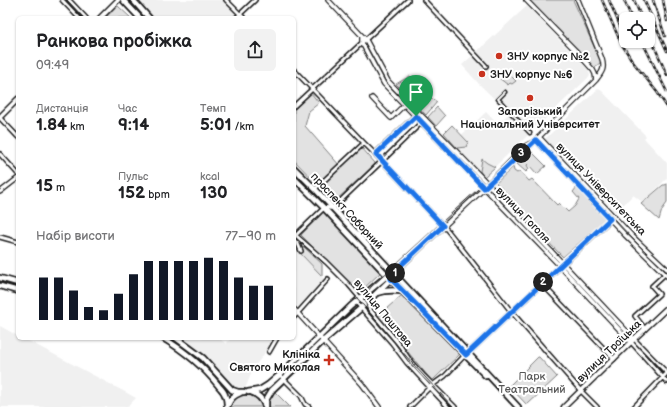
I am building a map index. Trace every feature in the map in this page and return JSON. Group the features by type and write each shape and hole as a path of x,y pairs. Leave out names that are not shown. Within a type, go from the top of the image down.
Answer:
{"main road":[{"path":"102,16 118,0"},
{"path":"123,0 138,16"},
{"path":"133,0 147,16"},
{"path":"0,117 16,101"},
{"name":"проспект Соборний","path":"296,170 394,272 467,354 517,407"},
{"name":"проспект Соборний","path":"296,180 402,291 467,354"},
{"path":"266,407 266,400 268,396 282,377 321,339 375,294 394,272"},
{"path":"321,339 335,321 356,302 389,277"},
{"path":"0,278 16,282"},
{"path":"0,286 16,290"},
{"path":"375,294 382,291 402,291"},
{"name":"вулиця Троїцька","path":"564,407 634,338 667,308"},
{"path":"166,340 212,377 224,393 227,407"},
{"path":"179,340 203,358 232,390 238,392 256,391 282,377"},
{"path":"188,356 192,356 194,354 193,350"},
{"path":"196,363 196,359 198,357 203,358"},
{"path":"227,407 234,396 246,392 253,393 261,398 266,407"}],"street":[{"path":"62,0 77,16"},
{"path":"68,0 84,16"},
{"path":"226,0 240,14 255,0"},
{"name":"вулиця Гоголя","path":"328,0 366,40 388,81 488,184 667,382"},
{"path":"296,104 408,0"},
{"path":"424,0 486,66"},
{"path":"526,0 593,70 596,80"},
{"path":"394,272 537,138 596,80 604,65 578,0"},
{"name":"вулиця Гоголя","path":"362,36 362,43 384,84 484,188 667,373"},
{"path":"296,72 364,144 376,154 443,226 512,312 581,391 597,407"},
{"path":"505,92 498,99 530,133"},
{"path":"372,98 391,118 404,105"},
{"path":"376,154 416,116"},
{"path":"0,117 16,135"},
{"path":"296,234 324,208 333,208 425,119"},
{"name":"вулиця Університетська","path":"537,138 612,217 667,270"},
{"path":"315,189 364,144"},
{"path":"0,154 16,172"},
{"path":"0,192 16,180"},
{"path":"410,407 429,388 445,376 612,217"},
{"name":"вулиця Університетська","path":"612,217 625,235 666,275"},
{"name":"вулиця Поштова","path":"296,236 349,285 360,299 362,306 407,362 429,388 448,407"},
{"path":"0,237 16,241"},
{"path":"296,242 301,251"},
{"path":"645,329 634,316 659,294 652,286 666,275"},
{"path":"328,279 298,313 362,384 379,407"},
{"path":"542,284 614,359"},
{"name":"вулиця Поштова","path":"356,302 362,306 398,343 415,366 455,407"},
{"path":"269,352 276,340"},
{"path":"634,407 667,373"},
{"path":"282,377 301,396 309,407"}],"shaded area":[{"path":"137,0 223,0 236,14 234,16 153,16"},
{"name":"Запорізький Національний Університет","path":"527,6 589,71 590,76 484,177 453,143 486,112 498,124 509,113 462,65"},
{"path":"599,88 646,136 644,138 667,163 667,178 645,201 641,201 633,195 616,212 545,139"},
{"path":"296,249 325,280 298,307 296,305"},
{"path":"0,326 16,335 16,340 27,340 136,398 127,407 0,407"},
{"path":"184,340 221,340 226,344 229,340 273,340 254,367 245,389 237,388 232,385"}],"green space":[{"path":"529,0 573,0 601,62 594,68"},
{"path":"118,6 129,16 107,16"},
{"path":"367,46 387,82 415,110 413,112 385,83"},
{"path":"503,68 516,81 508,85 499,78 498,73"},
{"path":"410,76 430,97 437,102 426,115 396,84"},
{"path":"311,93 319,103 309,111 305,126 340,166 318,185 296,162 296,108"},
{"path":"437,107 445,116 436,126 428,117"},
{"path":"425,121 480,178 479,179 423,122"},
{"path":"452,125 468,142 466,147 457,148 444,133"},
{"path":"362,148 375,164 334,202 319,187"},
{"path":"530,150 546,166 537,174 528,164 529,169 526,172 517,164"},
{"path":"482,159 495,167 484,177 480,171"},
{"path":"513,167 514,171 517,173 520,171 529,181 532,179 557,205 559,203 568,212 575,206 579,199 573,192 577,187 607,219 563,257 508,201 510,197 496,183"},
{"path":"667,184 667,203 662,210 659,220 641,204 663,185"},
{"path":"324,211 380,273 363,289 355,288 301,235"},
{"path":"304,247 322,264 322,276 299,252"},
{"path":"402,295 461,353 432,381 378,316"},
{"name":"Парк Театральний","path":"538,357 557,377 527,405 509,386"},
{"path":"274,391 290,407 269,407 269,401"},
{"path":"243,394 255,396 259,400 262,407 229,407 234,399"}],"tram line":[{"path":"67,0 82,16"},
{"path":"369,314 366,300 367,293 371,287 489,179 524,144 531,141 536,141 543,144 667,273"},
{"path":"296,238 346,285 411,362 453,407"}],"railway":[{"path":"602,0 621,43 633,62 667,107"},
{"path":"609,0 619,24"},
{"path":"624,0 629,12"},
{"path":"634,0 639,12"},
{"path":"644,0 667,51"},
{"path":"653,0 665,36"},
{"path":"663,0 667,21"},
{"path":"645,48 667,92"},
{"path":"655,48 667,75"}],"place":[{"name":"ЗНУ корпус №2","path":"499,56"},
{"name":"ЗНУ корпус №6","path":"482,74"},
{"name":"Запорізький Національний Університет","path":"530,98"},
{"name":"Клініка Святого Миколая","path":"329,360"}],"route":[{"path":"416,116 484,188 536,140 610,219 466,355 391,279 395,275 396,270 443,226 376,154 416,116"}]}
